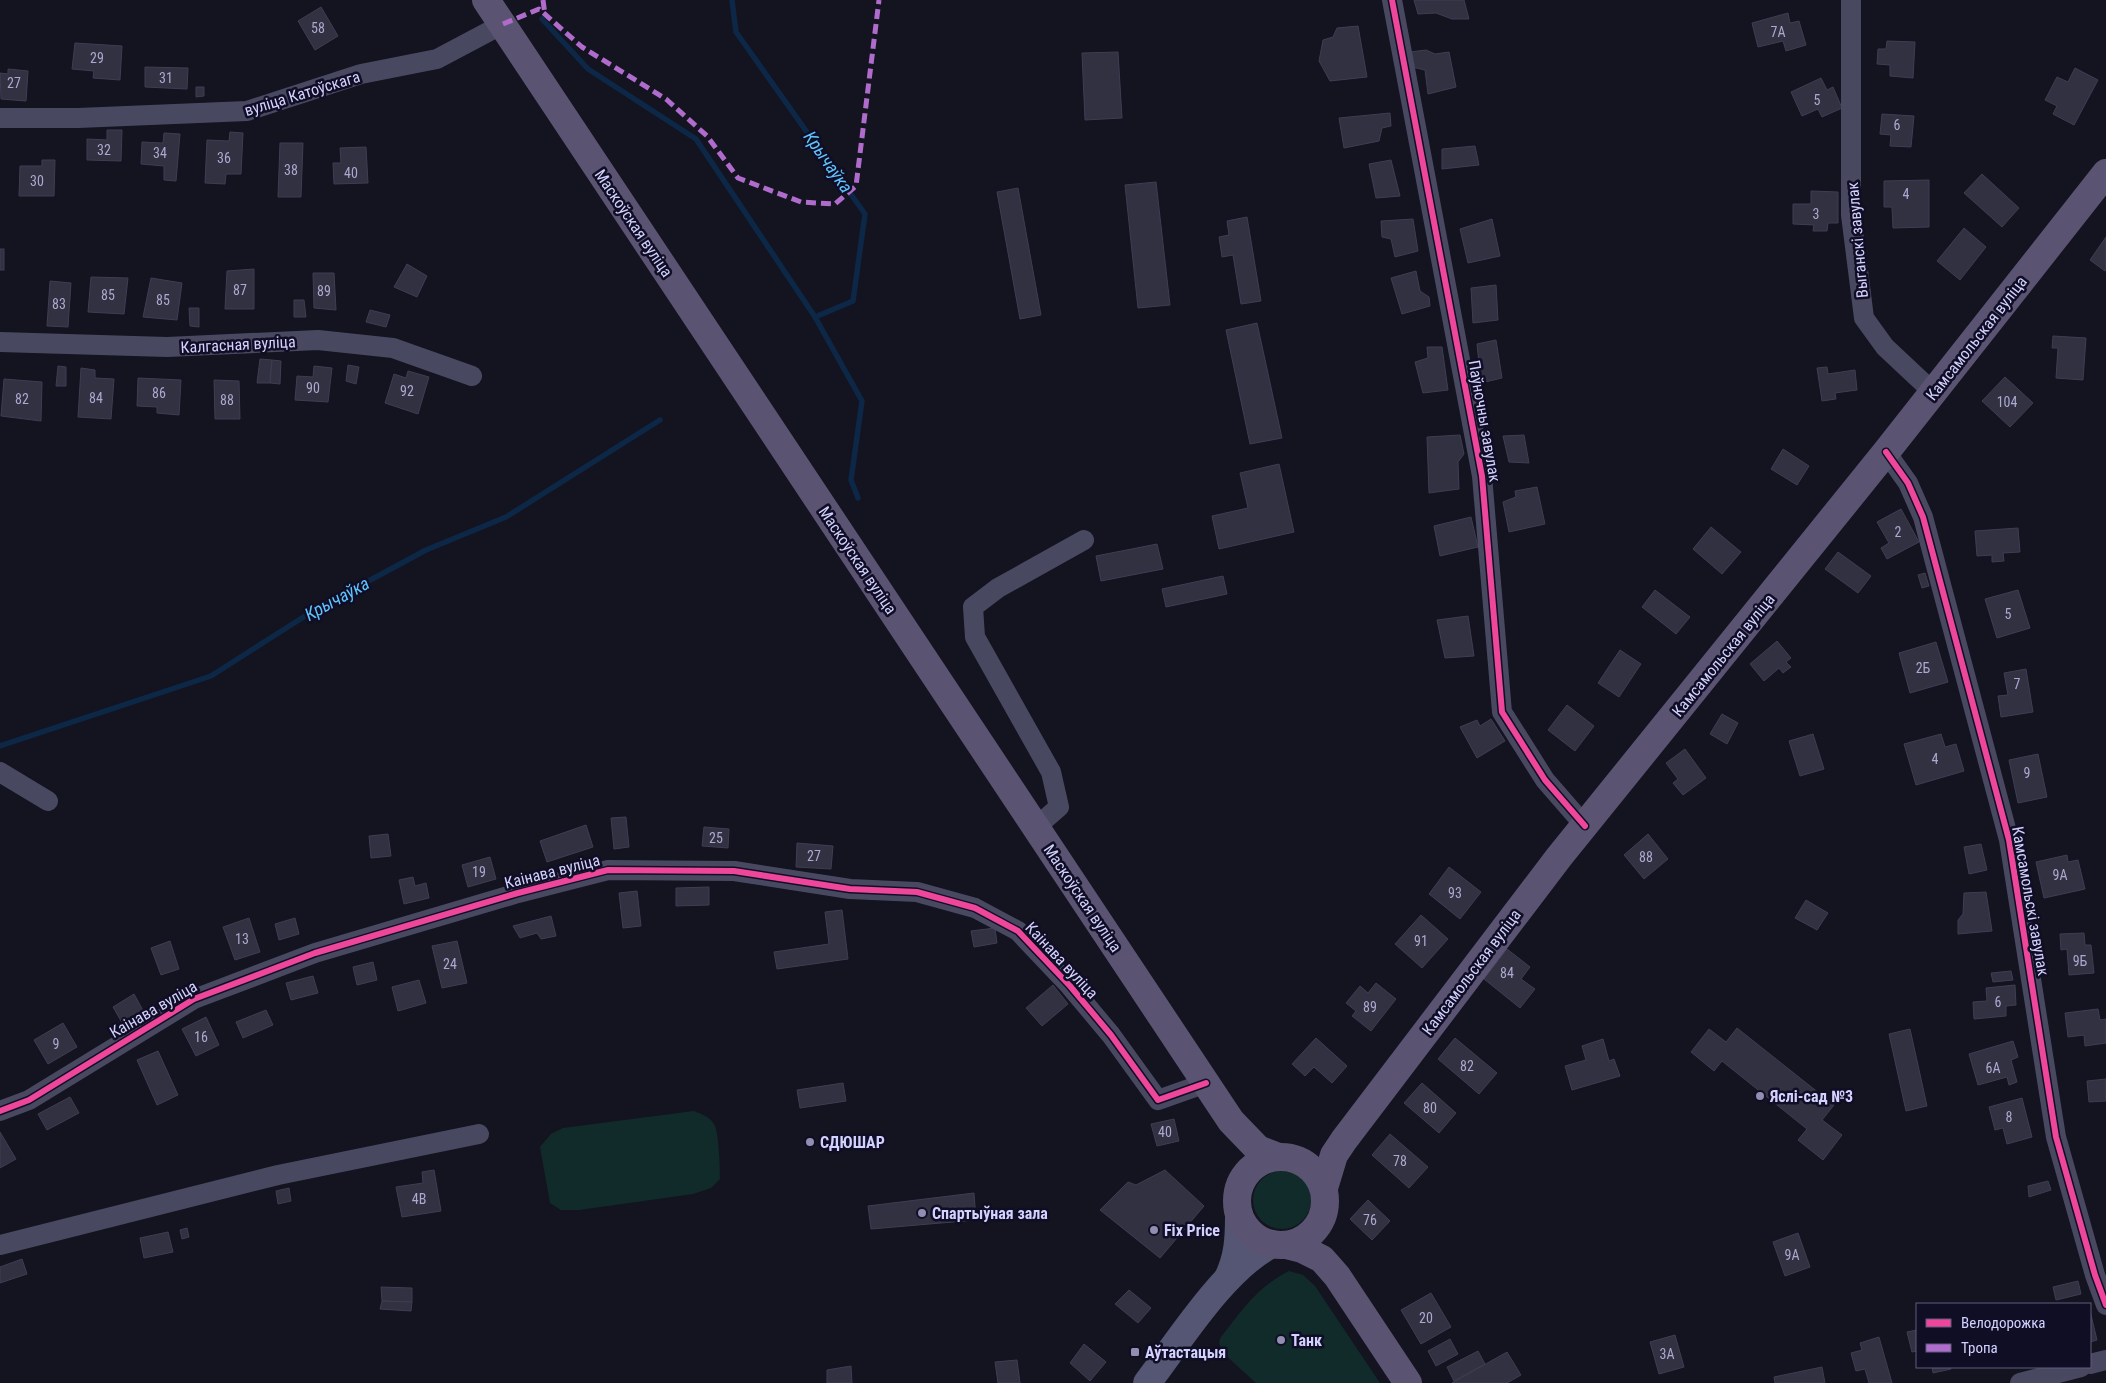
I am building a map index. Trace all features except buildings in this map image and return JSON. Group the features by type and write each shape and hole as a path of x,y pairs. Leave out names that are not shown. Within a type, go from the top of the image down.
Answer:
{"main road":[{"name":"Маскоўская вуліца","path":"486,0 1231,1121 1258,1149 1283,1157"},
{"name":"Камсамольская вуліца","path":"1324,1199 1334,1156 1344,1140 1547,872 1886,452 2106,173"},
{"name":"Маскоўская вуліца","path":"1231,1121 1239,1143 1241,1164 1239,1185"},
{"name":"Камсамольская вуліца","path":"1283,1157 1311,1156 1326,1151 1344,1140"},
{"path":"1228,1278 1236,1261 1240,1244 1239,1216 1236,1201 1239,1185 1248,1171 1260,1161 1283,1157 1305,1163 1317,1174 1324,1199 1324,1237 1337,1276"},
{"path":"1147,1383 1228,1278 1257,1252 1303,1239 1317,1227 1324,1199"},
{"path":"1239,1216 1246,1229 1258,1239 1302,1249 1322,1259 1337,1276 1408,1383"}],"street":[{"name":"Паўночны завулак","path":"1392,0 1482,476 1502,712 1545,780 1585,826"},
{"name":"Выганскі завулак","path":"1851,0 1851,215 1864,318 1885,347 1933,392"},
{"name":"вуліца Катоўскага","path":"0,118 78,118 247,111 361,74 437,59 503,24"},
{"name":"Калгасная вуліца","path":"0,342 167,347 318,340 393,348 472,376"},
{"name":"Камсамольскі завулак","path":"1886,452 1908,483 1923,517 2009,840 2056,1137 2095,1275 2106,1305"},
{"path":"1036,826 1059,807 1051,772 975,637 973,607 998,588 1084,540"},
{"path":"0,772 48,800"},
{"name":"Каінава вуліца","path":"0,1111 29,1100 194,999 315,953 518,893 608,870 734,871 850,889 917,892 975,908 1018,931 1070,986 1105,1028 1158,1100 1206,1084"},
{"path":"0,1246 278,1175 479,1134"},
{"path":"2091,1364 2106,1360"},
{"path":"2020,1383 2077,1368"}],"green space":[{"path":"694,1111 710,1119 716,1128 720,1179 711,1188 693,1194 579,1210 561,1210 550,1203 540,1147 551,1134 563,1128"},
{"path":"1282,1171 1298,1176 1306,1184 1311,1200 1306,1216 1298,1224 1282,1229 1266,1224 1258,1216 1253,1200 1258,1184 1266,1176"},
{"path":"1289,1271 1303,1275 1315,1286 1380,1383 1256,1383 1222,1352 1219,1342 1221,1337 1243,1308 1259,1292"}],"waterway":[{"name":"Крычаўка","path":"732,0 736,32 865,214 853,301 815,317"},
{"path":"542,19 588,69 696,139 815,317 862,401 851,480 858,498"},
{"name":"Крычаўка","path":"0,746 211,676 313,611 426,550 506,517 660,420"}],"marked path":[{"path":"543,0 545,15"},
{"path":"503,24 539,9 582,47 666,99 707,136 738,178 801,202 835,204 856,186 879,0"}],"cycle path":[{"path":"1392,0 1482,476 1502,712 1545,780 1585,826"},
{"path":"1886,452 1908,483 1923,517 2009,840 2056,1137 2095,1275 2106,1305"},
{"path":"0,1111 29,1100 194,999 315,953 518,893 608,870 734,871 850,889 917,892 975,908 1018,931 1070,986 1111,1035 1158,1100 1206,1083"}],"place":[{"name":"Яслі-сад №3","path":"1760,1096"},
{"name":"СДЮШАР","path":"810,1142"},
{"name":"Спартыўная зала","path":"922,1213"},
{"name":"Fix Price","path":"1154,1230"},
{"name":"Танк","path":"1281,1340"},
{"name":"Аўтастацыя","path":"1135,1352"}]}
